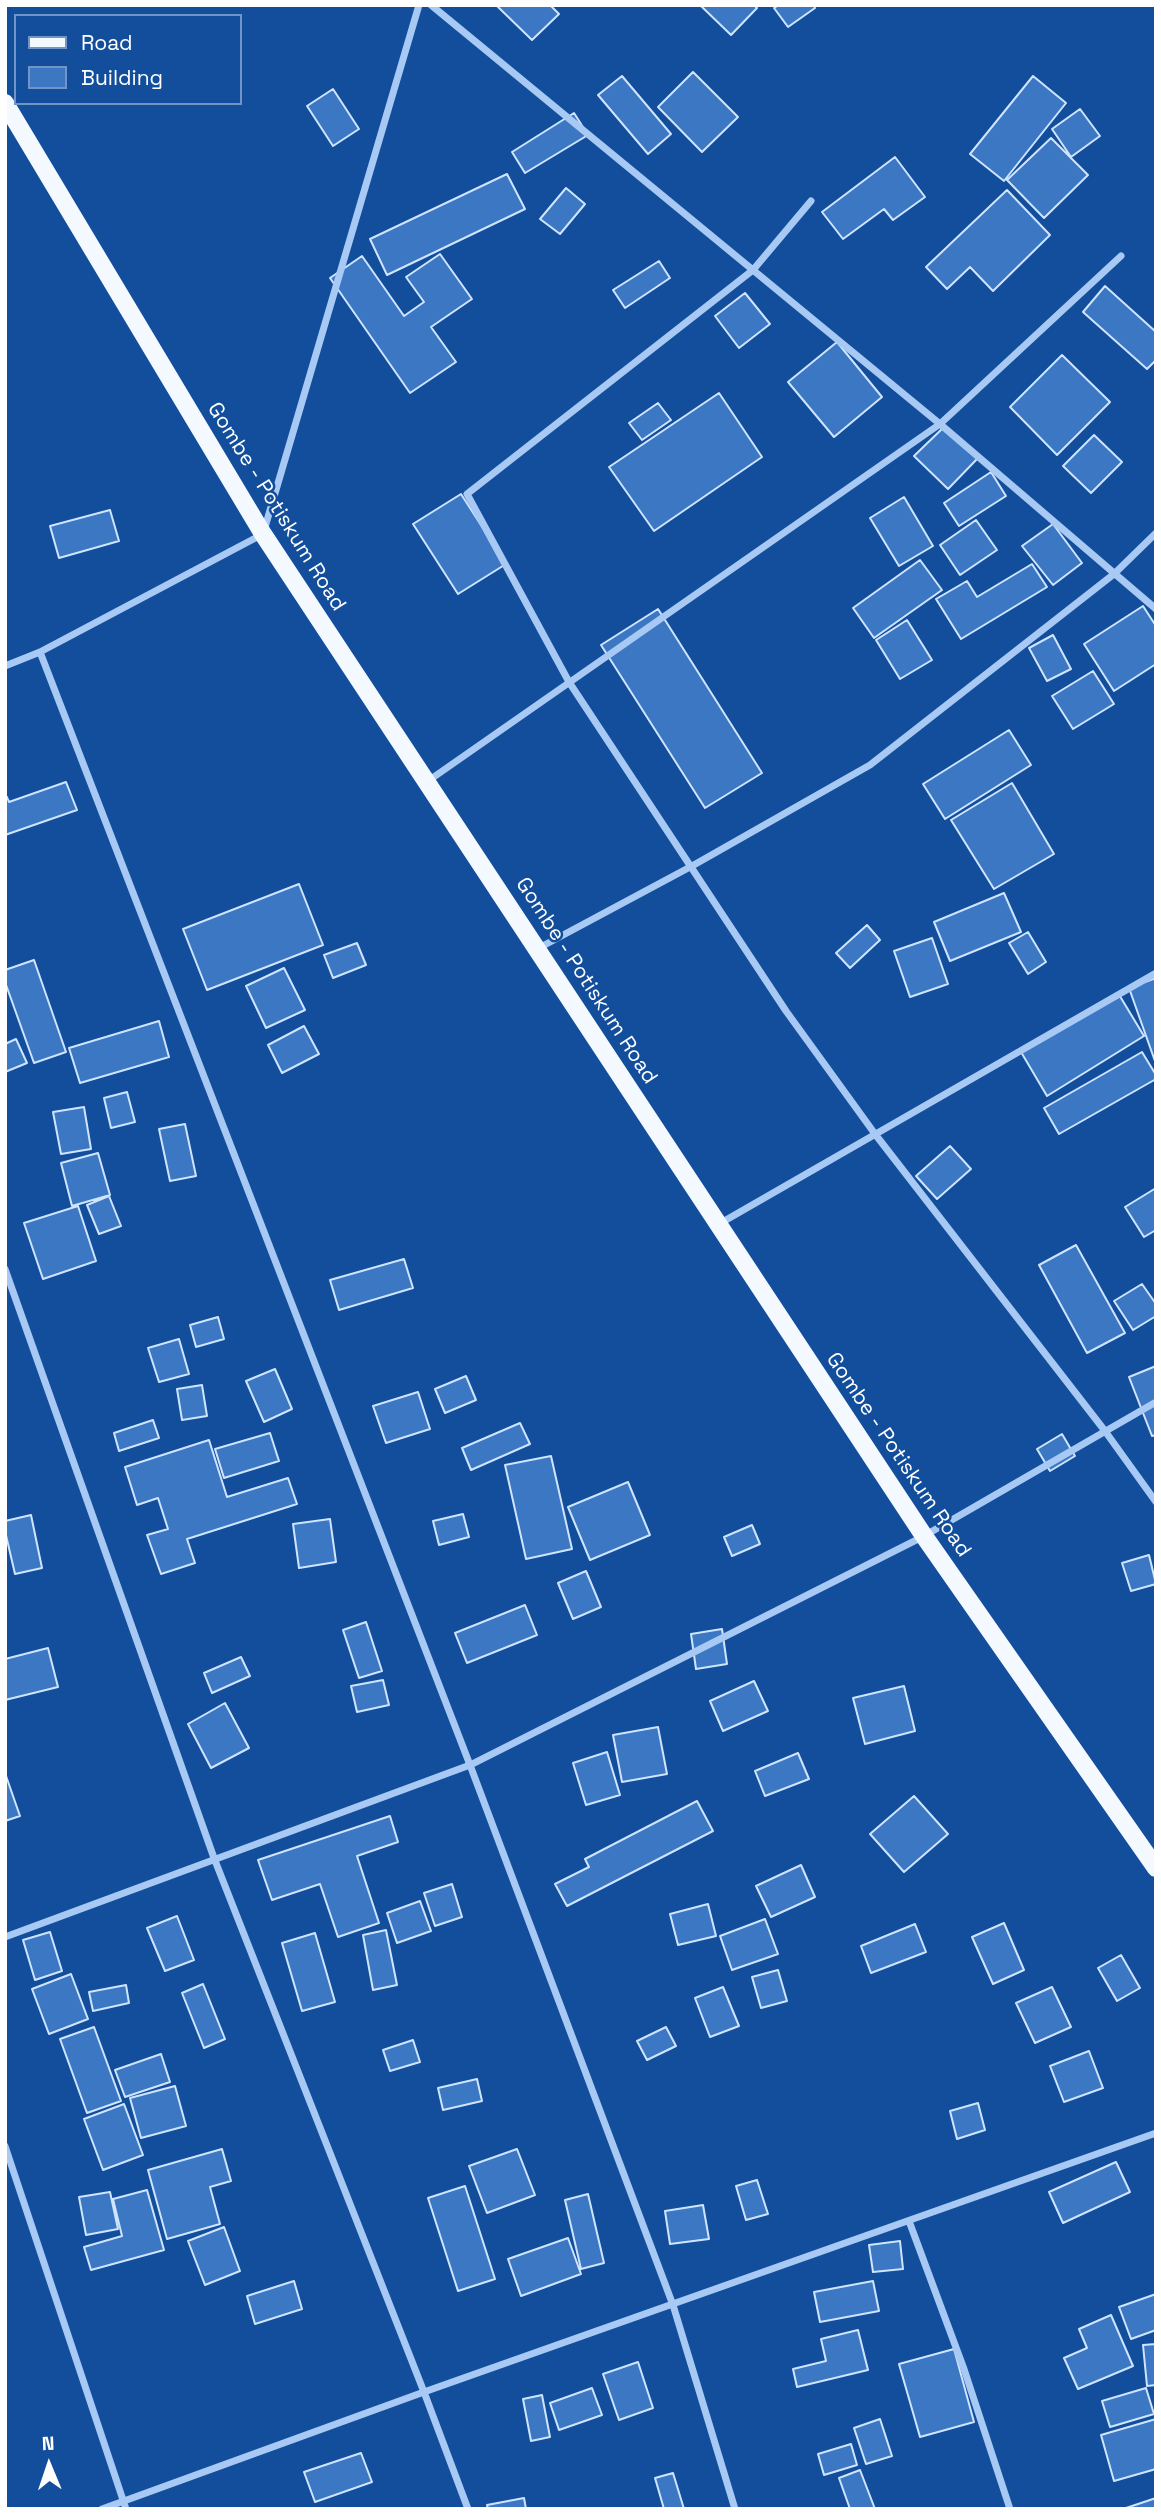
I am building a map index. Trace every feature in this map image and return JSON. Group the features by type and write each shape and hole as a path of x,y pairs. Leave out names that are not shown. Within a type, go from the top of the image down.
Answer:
{"main road":[{"name":"Gombe - Potiskum Road","path":"5,103 263,534 923,1536 1156,1868"}],"street":[{"path":"5,666 40,652 263,534 419,5"},
{"path":"431,5 940,424 1156,609"},
{"path":"811,201 753,270 467,494 569,682 786,1011 875,1134 1105,1431 1156,1502"},
{"path":"427,781 940,424 1121,256"},
{"path":"537,950 870,765 1114,574 1156,533"},
{"path":"40,652 470,1765 673,2305 735,2509"},
{"path":"719,1224 1156,973"},
{"path":"5,1269 214,1858 468,2509"},
{"path":"5,1937 470,1765 923,1536 1156,1402"},
{"path":"102,2509 124,2505 424,2392 1156,2133"},
{"path":"5,2146 124,2505"},
{"path":"909,2221 964,2369 1010,2509"}],"building":[{"path":"550,5 559,14 532,40 497,6"},
{"path":"700,5 754,5 757,8 731,35"},
{"path":"779,5 814,5 815,8 788,27 774,8"},
{"path":"693,72 738,117 702,152 658,107"},
{"path":"622,76 671,134 648,154 598,95"},
{"path":"1033,76 1066,103 1004,181 970,154"},
{"path":"333,89 359,129 333,146 307,106"},
{"path":"1080,109 1100,136 1071,157 1052,129"},
{"path":"574,113 588,135 525,173 512,152"},
{"path":"1051,138 1088,175 1044,218 1007,180"},
{"path":"895,157 925,197 893,220 884,209 843,239 822,212"},
{"path":"507,174 525,209 387,275 370,239"},
{"path":"566,188 585,204 560,234 540,219"},
{"path":"1007,190 1050,235 993,291 970,267 947,289 926,267"},
{"path":"440,254 472,299 431,327 456,362 410,393 330,278 362,256 404,316 424,302 406,277"},
{"path":"659,261 670,278 625,308 613,290"},
{"path":"1105,286 1156,332 1156,360 1147,369 1083,312"},
{"path":"745,293 770,324 739,348 715,316"},
{"path":"837,342 882,397 834,437 788,382"},
{"path":"1062,355 1110,402 1057,455 1010,407"},
{"path":"719,393 762,457 654,531 609,467"},
{"path":"658,403 671,420 642,440 629,423"},
{"path":"945,426 978,458 948,489 914,456"},
{"path":"1094,435 1122,462 1091,493 1063,466"},
{"path":"991,472 1006,496 959,526 944,503"},
{"path":"461,494 506,564 458,594 413,524"},
{"path":"904,497 933,546 899,566 870,518"},
{"path":"110,510 119,541 59,558 50,526"},
{"path":"976,520 997,550 960,575 940,545"},
{"path":"1053,524 1082,563 1053,585 1022,546"},
{"path":"920,560 942,590 874,638 853,608"},
{"path":"1032,564 1047,587 961,639 936,599 967,581 977,597"},
{"path":"1143,606 1156,626 1156,664 1114,691 1084,644"},
{"path":"658,609 762,773 705,808 601,645"},
{"path":"907,620 932,660 900,679 876,640"},
{"path":"1053,635 1071,669 1047,681 1029,648"},
{"path":"1093,671 1114,704 1073,729 1052,696"},
{"path":"1009,730 1031,765 945,819 923,784"},
{"path":"66,782 77,810 5,835 5,798 7,797 9,802"},
{"path":"1012,783 1054,854 994,889 951,820"},
{"path":"299,884 323,945 207,990 183,929"},
{"path":"1004,893 1021,932 950,961 934,922"},
{"path":"867,925 880,940 850,968 836,953"},
{"path":"1028,932 1046,962 1028,974 1009,943"},
{"path":"932,938 948,984 910,997 894,951"},
{"path":"357,943 366,965 333,978 324,955"},
{"path":"34,960 66,1052 34,1063 5,982 5,970"},
{"path":"284,968 305,1010 266,1028 246,986"},
{"path":"1156,978 1156,1064 1129,988"},
{"path":"1118,993 1144,1036 1047,1096 1021,1052"},
{"path":"159,1021 169,1057 80,1083 69,1048"},
{"path":"304,1026 319,1054 282,1073 268,1045"},
{"path":"16,1039 27,1063 5,1072 5,1044"},
{"path":"1142,1052 1156,1079 1059,1134 1044,1108"},
{"path":"127,1092 135,1122 111,1128 104,1098"},
{"path":"84,1107 91,1149 61,1154 53,1112"},
{"path":"185,1124 196,1176 170,1181 159,1129"},
{"path":"950,1146 971,1169 937,1199 916,1176"},
{"path":"98,1153 110,1195 72,1206 61,1163"},
{"path":"1156,1188 1156,1230 1144,1237 1125,1207"},
{"path":"109,1196 121,1226 99,1234 87,1205"},
{"path":"78,1206 96,1261 43,1279 24,1223"},
{"path":"1076,1245 1125,1333 1087,1353 1039,1265"},
{"path":"404,1259 413,1288 339,1310 330,1280"},
{"path":"1142,1284 1156,1304 1156,1316 1133,1330 1114,1301"},
{"path":"218,1317 224,1339 196,1347 190,1325"},
{"path":"179,1339 189,1374 159,1382 148,1348"},
{"path":"1156,1366 1156,1435 1152,1436 1129,1377"},
{"path":"275,1369 292,1409 264,1422 246,1381"},
{"path":"466,1376 476,1400 445,1413 435,1389"},
{"path":"202,1385 207,1416 182,1420 177,1389"},
{"path":"418,1392 430,1429 386,1443 373,1406"},
{"path":"153,1420 159,1438 119,1451 114,1433"},
{"path":"520,1423 530,1444 471,1470 462,1448"},
{"path":"270,1433 279,1461 224,1478 215,1449"},
{"path":"1062,1434 1075,1456 1050,1471 1037,1449"},
{"path":"209,1440 227,1497 288,1478 297,1504 187,1539 195,1563 161,1574 147,1535 168,1529 158,1498 137,1505 125,1467"},
{"path":"551,1456 572,1549 526,1559 505,1465"},
{"path":"628,1482 650,1535 590,1560 568,1507"},
{"path":"463,1514 469,1537 439,1545 433,1521"},
{"path":"31,1515 42,1568 15,1574 5,1521"},
{"path":"330,1519 336,1562 299,1568 293,1524"},
{"path":"752,1525 760,1544 732,1556 724,1537"},
{"path":"1149,1555 1156,1584 1131,1591 1122,1563"},
{"path":"586,1571 601,1607 573,1619 558,1583"},
{"path":"525,1605 537,1635 467,1663 455,1633"},
{"path":"366,1622 382,1671 359,1678 343,1630"},
{"path":"722,1629 727,1664 696,1669 691,1634"},
{"path":"48,1648 58,1687 5,1700 5,1659"},
{"path":"241,1657 250,1676 212,1693 204,1673"},
{"path":"383,1680 389,1705 357,1712 351,1686"},
{"path":"754,1681 768,1711 723,1731 710,1701"},
{"path":"904,1686 915,1731 865,1744 853,1698"},
{"path":"225,1703 249,1748 211,1768 188,1724"},
{"path":"658,1727 667,1774 622,1782 613,1735"},
{"path":"607,1752 620,1795 586,1805 573,1763"},
{"path":"798,1753 809,1779 765,1796 755,1771"},
{"path":"5,1773 20,1816 5,1821"},
{"path":"914,1796 948,1834 904,1872 870,1834"},
{"path":"697,1801 713,1831 567,1906 555,1884 589,1867 585,1859"},
{"path":"390,1816 398,1842 357,1856 379,1923 338,1937 320,1884 272,1900 258,1860"},
{"path":"801,1865 815,1897 771,1917 756,1886"},
{"path":"452,1884 462,1917 435,1926 424,1893"},
{"path":"420,1901 431,1931 397,1943 387,1913"},
{"path":"708,1904 716,1936 678,1945 670,1914"},
{"path":"177,1916 194,1960 165,1971 147,1928"},
{"path":"765,1919 778,1954 732,1970 720,1936"},
{"path":"1004,1923 1024,1970 993,1984 972,1937"},
{"path":"915,1924 926,1952 871,1973 861,1946"},
{"path":"386,1930 397,1985 373,1990 363,1935"},
{"path":"50,1932 62,1971 35,1980 23,1940"},
{"path":"315,1933 335,2002 302,2011 282,1943"},
{"path":"1121,1955 1140,1988 1117,2001 1098,1968"},
{"path":"778,1970 787,2001 761,2008 752,1977"},
{"path":"71,1974 88,2019 49,2034 32,1989"},
{"path":"203,1984 225,2039 204,2048 182,1993"},
{"path":"126,1985 129,2003 93,2011 89,1992"},
{"path":"723,1987 739,2026 710,2037 695,1998"},
{"path":"1052,1987 1071,2027 1035,2043 1016,2003"},
{"path":"94,2027 121,2101 87,2113 60,2039"},
{"path":"666,2027 676,2046 647,2060 637,2041"},
{"path":"413,2040 420,2062 390,2071 383,2050"},
{"path":"1089,2051 1103,2088 1064,2102 1050,2066"},
{"path":"161,2054 170,2082 125,2097 115,2070"},
{"path":"477,2079 482,2101 443,2110 438,2088"},
{"path":"175,2086 186,2126 141,2138 130,2098"},
{"path":"978,2103 985,2130 957,2139 950,2111"},
{"path":"124,2104 143,2155 103,2170 84,2119"},
{"path":"222,2149 231,2181 210,2187 220,2224 167,2239 148,2170"},
{"path":"517,2149 535,2195 487,2213 469,2166"},
{"path":"1116,2162 1130,2192 1063,2223 1049,2192"},
{"path":"757,2180 768,2214 746,2220 736,2186"},
{"path":"465,2186 495,2279 458,2291 428,2198"},
{"path":"147,2190 164,2250 91,2270 84,2247 122,2236 113,2199"},
{"path":"110,2192 118,2229 86,2235 79,2197"},
{"path":"588,2194 604,2263 581,2269 565,2200"},
{"path":"703,2205 709,2239 670,2244 665,2211"},
{"path":"224,2227 240,2271 205,2285 188,2241"},
{"path":"568,2238 581,2274 521,2296 508,2259"},
{"path":"900,2241 903,2269 873,2272 869,2245"},
{"path":"294,2281 302,2309 255,2324 247,2296"},
{"path":"873,2281 879,2311 820,2322 814,2292"},
{"path":"1156,2294 1156,2330 1131,2339 1119,2307"},
{"path":"1111,2315 1133,2366 1078,2389 1064,2358 1087,2348 1079,2329"},
{"path":"858,2330 868,2370 797,2387 793,2369 826,2361 821,2339"},
{"path":"1156,2344 1156,2385 1147,2386 1143,2345"},
{"path":"954,2349 974,2422 920,2437 899,2364"},
{"path":"638,2362 653,2408 619,2420 603,2374"},
{"path":"592,2388 602,2415 559,2430 550,2403"},
{"path":"1146,2388 1154,2414 1110,2427 1102,2401"},
{"path":"542,2395 550,2437 531,2441 523,2399"},
{"path":"880,2419 892,2456 866,2464 854,2428"},
{"path":"1156,2419 1156,2469 1114,2481 1101,2435"},
{"path":"851,2444 857,2465 824,2475 818,2454"},
{"path":"361,2453 372,2482 315,2502 304,2472"},
{"path":"860,2470 875,2509 850,2509 839,2478"},
{"path":"673,2473 684,2509 664,2509 655,2478"},
{"path":"524,2498 526,2509 488,2509 487,2505"},
{"path":"1156,2498 1156,2509 1123,2509"}]}
